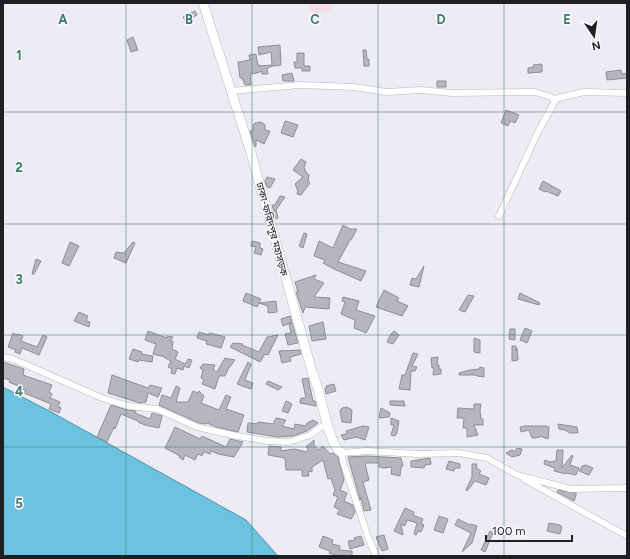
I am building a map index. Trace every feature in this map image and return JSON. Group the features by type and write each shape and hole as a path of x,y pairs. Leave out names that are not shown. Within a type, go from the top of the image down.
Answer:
{"highway":[{"name":"ঢাকা-ফরিদপুর মহাসড়ক","path":"204,3 251,153 311,368 319,390 322,411 337,450 342,453"}],"street":[{"path":"232,91 300,85 354,88 386,92 421,90 452,93 535,92 554,99 584,92 627,93"},
{"path":"499,216 538,132 555,101 554,99"},
{"path":"3,357 13,359 102,398 128,406 157,409 197,427 237,436 268,441 289,442 310,436 327,423"},
{"path":"376,556 342,462 342,453 367,451 418,454 459,453 487,458 627,536"},
{"path":"517,475 571,489 627,488"}],"shaded area":[{"path":"310,3 332,3 332,10 311,14"}],"water":[{"path":"3,387 55,414 246,520 278,556 3,556"}],"building":[{"path":"195,11 197,15 186,22 183,17"},
{"path":"133,37 138,50 131,52 127,40"},
{"path":"280,45 281,65 267,68 268,74 262,74 262,71 250,74 251,85 245,85 242,78 240,78 238,62 250,60 249,55 256,54 258,66 272,65 271,52 259,55 258,47"},
{"path":"363,50 366,50 367,59 369,59 369,66 364,66"},
{"path":"297,53 304,53 304,66 310,66 310,71 302,71 302,68 295,68 294,62 297,62"},
{"path":"542,64 542,72 528,73 528,68 534,67 533,65"},
{"path":"621,70 622,74 627,73 627,78 607,80 606,72"},
{"path":"292,73 294,81 283,81 282,75"},
{"path":"437,81 446,81 446,87 437,87"},
{"path":"506,110 519,115 515,123 510,121 508,126 501,123"},
{"path":"285,121 298,125 293,137 281,133"},
{"path":"261,122 265,125 265,130 270,131 264,144 256,140 255,147 250,131 253,131 253,125 255,123"},
{"path":"301,159 306,162 304,167 309,175 308,181 310,183 301,195 297,194 298,191 295,184 303,177 293,170"},
{"path":"267,177 275,179 270,188 267,187 265,181"},
{"path":"543,181 561,191 558,196 539,189"},
{"path":"280,196 285,197 276,210 278,218 276,219 272,205 275,205"},
{"path":"343,225 350,229 357,229 338,262 366,271 361,281 334,269 323,263 325,260 314,256 319,241 333,248"},
{"path":"304,233 307,234 303,248 299,246"},
{"path":"252,241 260,243 260,248 263,249 261,255 254,253 256,247 251,246"},
{"path":"70,242 79,246 69,266 62,263"},
{"path":"133,242 135,243 126,263 114,258 116,252 124,253"},
{"path":"36,259 41,261 34,274 32,274"},
{"path":"424,266 419,287 410,285 412,278 416,279"},
{"path":"316,275 314,279 324,283 314,297 330,298 329,309 305,307 303,313 296,292 298,292 295,282"},
{"path":"384,290 399,298 397,301 408,306 402,316 376,307"},
{"path":"246,293 261,299 257,307 243,301"},
{"path":"520,293 540,303 539,305 518,299"},
{"path":"468,295 474,296 465,312 459,310"},
{"path":"343,297 359,301 356,310 375,316 366,333 354,328 355,320 341,314 345,302 342,301"},
{"path":"276,301 277,312 268,313 268,306 259,303"},
{"path":"79,312 88,316 86,321 90,322 89,327 74,321"},
{"path":"290,316 292,322 283,326 281,319"},
{"path":"323,322 326,339 312,341 309,326"},
{"path":"292,323 298,343 288,345 285,334 291,333 289,324"},
{"path":"525,328 532,331 527,343 520,340"},
{"path":"510,329 515,329 515,340 509,339"},
{"path":"148,331 167,338 167,336 173,337 170,341 173,341 172,349 178,352 175,359 185,364 188,359 192,360 189,368 184,366 183,370 177,368 175,374 171,373 172,369 168,367 171,361 165,357 153,354 156,344 145,340"},
{"path":"394,331 399,335 393,344 387,342 391,334"},
{"path":"199,332 225,337 221,348 206,344 207,341 197,338"},
{"path":"13,333 23,336 21,341 37,347 43,335 47,337 39,355 22,348 20,354 15,352 16,350 8,347"},
{"path":"278,335 268,355 265,354 260,362 230,347 233,343 243,344 242,345 259,352 267,337"},
{"path":"474,338 480,340 480,353 474,352"},
{"path":"512,346 516,346 516,351 517,348 518,360 512,361"},
{"path":"133,349 142,352 141,354 153,356 152,362 139,360 138,362 129,359"},
{"path":"300,350 301,354 290,357 291,361 282,363 279,351"},
{"path":"413,353 418,354 412,366 417,367 415,371 411,371 410,390 399,389 402,375 405,375"},
{"path":"438,357 437,365 439,365 439,369 441,369 441,374 433,375 434,368 432,368 431,358"},
{"path":"225,358 235,360 229,367 225,376 219,376 215,389 202,384 204,380 201,378 203,370 200,368 203,364 215,365 213,370 217,372"},
{"path":"3,362 24,369 23,375 52,385 49,392 52,394 50,398 60,402 58,406 61,408 59,413 49,409 51,404 24,393 26,390 18,388 18,386 9,382 10,380 3,378"},
{"path":"248,362 251,364 245,380 253,383 251,389 237,384"},
{"path":"480,367 484,368 484,377 477,375 459,375 459,373 479,369"},
{"path":"112,375 148,388 150,385 162,388 158,397 148,393 146,402 140,403 108,393"},
{"path":"308,378 313,401 315,401 316,406 300,403 301,398 306,398 302,379"},
{"path":"268,381 282,387 278,390 266,384"},
{"path":"334,384 336,391 326,394 326,386"},
{"path":"176,386 180,388 176,402 188,402 193,391 198,393 199,391 204,396 201,403 219,410 226,395 231,397 226,409 244,415 238,432 216,427 207,423 199,423 159,405 162,395 171,398"},
{"path":"286,401 292,404 288,413 282,411"},
{"path":"390,401 404,401 405,406 390,405"},
{"path":"474,404 481,404 480,411 481,419 483,419 483,425 474,425 478,435 467,437 467,428 463,428 464,418 457,418 458,408 474,409"},
{"path":"111,405 136,411 135,413 150,419 152,413 162,416 159,428 145,425 121,414 115,429 114,427 107,442 97,437"},
{"path":"347,407 352,410 351,423 342,422 340,411 342,408"},
{"path":"381,408 390,413 389,417 379,418"},
{"path":"276,418 286,420 282,426 294,429 295,424 306,426 307,423 313,420 318,423 307,431 293,436 277,437 247,432 248,423 258,424 258,422 273,424"},
{"path":"391,418 399,421 395,436 391,435 394,425 391,425"},
{"path":"558,424 577,427 578,433 570,433 559,429"},
{"path":"363,426 369,427 365,440 356,437 344,440 341,435 347,434 346,431"},
{"path":"175,427 200,439 202,436 226,447 230,439 243,442 234,457 211,451 210,454 204,452 202,456 198,454 195,460 185,455 183,460 179,457 180,456 165,448"},
{"path":"520,427 549,427 548,439 540,436 532,438 529,430 521,432"},
{"path":"314,440 314,445 318,450 323,446 330,454 333,453 338,457 344,480 340,490 347,493 344,501 353,505 355,512 351,519 337,514 340,510 334,507 338,497 333,495 335,490 331,478 328,479 323,460 312,467 312,472 308,471 309,476 302,476 302,470 286,470 285,458 268,455 269,446 281,447 281,451 294,449 307,452 308,448 306,447"},
{"path":"517,448 522,449 520,455 512,457 506,453 512,450 515,452"},
{"path":"557,450 563,450 562,468 572,455 573,456 570,465 579,468 576,475 554,471 555,468 544,464 545,460 550,462 556,461"},
{"path":"367,456 401,458 403,466 401,467 400,476 391,474 392,467 384,468 379,467 379,463 365,463 369,480 363,482 371,510 364,511 348,457"},
{"path":"430,458 431,464 425,465 424,468 411,467 411,461"},
{"path":"449,461 460,464 460,468 455,468 454,471 446,469"},
{"path":"472,464 477,464 476,467 481,471 479,474 489,478 486,485 475,481 467,491 466,490 472,477"},
{"path":"586,465 593,468 589,475 579,471 582,466"},
{"path":"558,490 576,493 574,501 557,492"},
{"path":"405,508 414,512 413,515 423,519 421,524 424,525 421,532 418,531 416,535 414,534 417,523 407,520 405,526 401,524 403,535 394,531"},
{"path":"439,516 448,519 443,533 434,530"},
{"path":"458,519 470,525 477,526 472,543 462,552 471,533 455,525"},
{"path":"549,523 560,525 562,527 560,534 547,531"},
{"path":"490,531 493,533 485,552 481,550"},
{"path":"384,535 388,549 382,551 376,537"},
{"path":"323,536 333,540 332,544 340,546 339,550 352,551 352,556 338,556 319,547"},
{"path":"361,536 364,545 350,549 348,541 355,540 354,538"}]}
